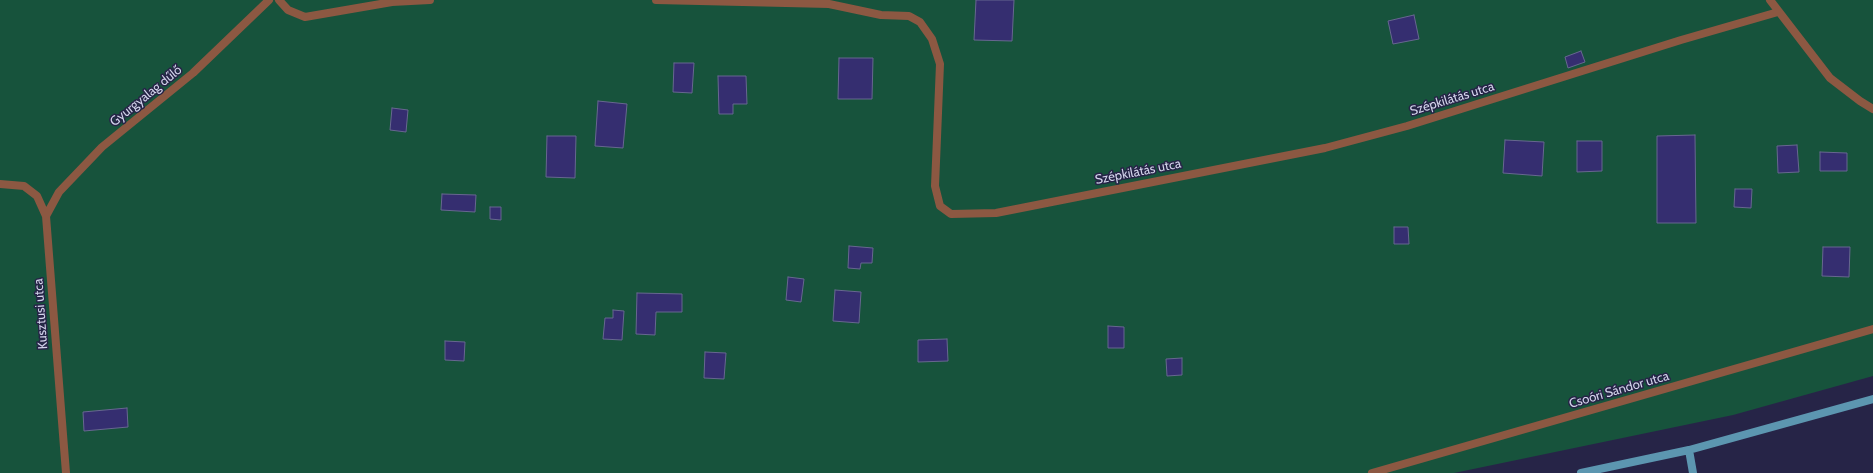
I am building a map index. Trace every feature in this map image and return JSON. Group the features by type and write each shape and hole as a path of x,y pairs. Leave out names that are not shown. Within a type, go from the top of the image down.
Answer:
{"street":[{"name":"Gyurgyalag dűlő","path":"46,216 58,192 102,147 193,73 270,0"},
{"path":"279,0 288,10 305,17 392,2 430,0"},
{"name":"Szépkilátás utca","path":"656,0 829,4 881,15 909,16 920,22 932,39 940,64 935,186 940,206 951,214 996,213 1325,148 1407,126 1681,40 1778,12"},
{"path":"1770,0 1830,78 1860,102 1873,109"},
{"name":"Kusztusi utca","path":"0,184 24,186 37,196 46,216 66,473"},
{"name":"Csoóri Sándor utca","path":"1372,473 1873,329"}],"green space":[{"path":"0,0 1873,0 1873,376 1733,415 1454,473 0,473"}],"building":[{"path":"976,0 1014,0 1012,41 974,40"},
{"path":"1414,15 1419,39 1393,44 1388,21"},
{"path":"1581,51 1585,62 1568,68 1565,57"},
{"path":"839,58 873,58 872,99 838,99"},
{"path":"674,63 694,63 692,93 673,92"},
{"path":"718,76 746,76 747,104 733,104 733,114 719,114"},
{"path":"598,101 627,104 623,148 595,146"},
{"path":"392,108 408,110 406,132 390,130"},
{"path":"1695,135 1696,223 1657,223 1657,136"},
{"path":"547,136 576,136 575,178 546,177"},
{"path":"1505,140 1544,142 1542,176 1503,173"},
{"path":"1577,141 1602,141 1602,171 1577,172"},
{"path":"1797,145 1799,172 1778,173 1777,146"},
{"path":"1820,152 1847,153 1847,171 1820,171"},
{"path":"1735,189 1752,189 1751,208 1734,207"},
{"path":"442,194 476,195 475,212 441,210"},
{"path":"490,207 501,207 501,220 490,219"},
{"path":"1394,227 1408,227 1409,244 1394,244"},
{"path":"849,246 873,248 872,263 861,263 860,269 848,268"},
{"path":"1823,247 1850,247 1849,277 1822,276"},
{"path":"788,277 804,279 801,302 786,300"},
{"path":"835,290 861,292 859,323 833,321"},
{"path":"637,293 682,294 682,312 656,312 655,335 636,334"},
{"path":"613,310 624,311 622,340 603,339 605,318 613,318"},
{"path":"1108,326 1124,327 1124,348 1108,348"},
{"path":"947,339 948,361 918,362 918,340"},
{"path":"445,341 465,342 464,361 445,360"},
{"path":"705,352 726,353 724,379 704,378"},
{"path":"1182,358 1182,375 1167,376 1166,359"},
{"path":"127,408 128,427 84,431 83,412"}],"waterway":[{"path":"1581,473 1689,450 1873,399"},
{"path":"1689,450 1693,473"}]}
